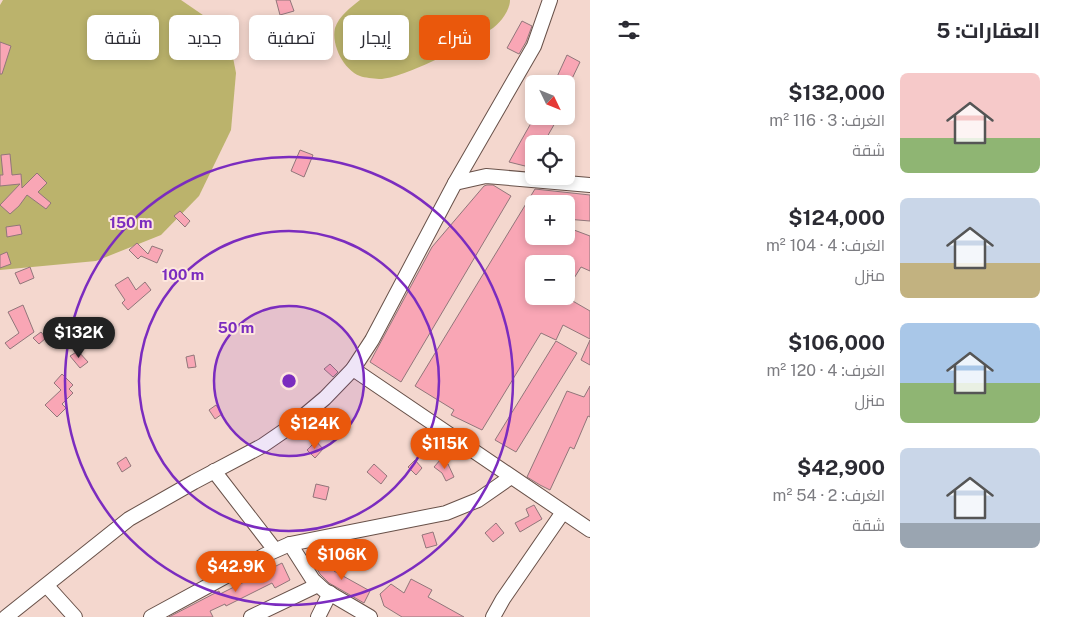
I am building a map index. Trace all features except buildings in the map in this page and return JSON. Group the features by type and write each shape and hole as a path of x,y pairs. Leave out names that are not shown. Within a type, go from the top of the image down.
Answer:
{"street":[{"path":"6,617 129,519 262,446 294,424 325,398 353,369 372,340 455,183 534,46 550,0"},
{"path":"455,183 486,176 590,185"},
{"path":"353,369 590,530"},
{"path":"214,471 275,550"},
{"path":"151,617 275,550 290,544 446,513 478,500 511,477"},
{"path":"493,617 503,599 563,512"},
{"path":"290,544 318,585 370,617"},
{"path":"251,617 318,585"},
{"path":"47,586 76,617"},
{"path":"318,617 330,593"}],"shaded area":[{"path":"3,0 181,0 203,15 169,15 169,60 234,60 236,73 231,130 199,196 161,235 96,261 0,270 0,5"},
{"path":"360,0 510,0 507,12 490,30 490,15 419,15 419,60 435,60 389,78 379,79 362,77 354,73 344,63 335,42 335,28 343,15 343,60 409,60 409,15 343,15"}]}
